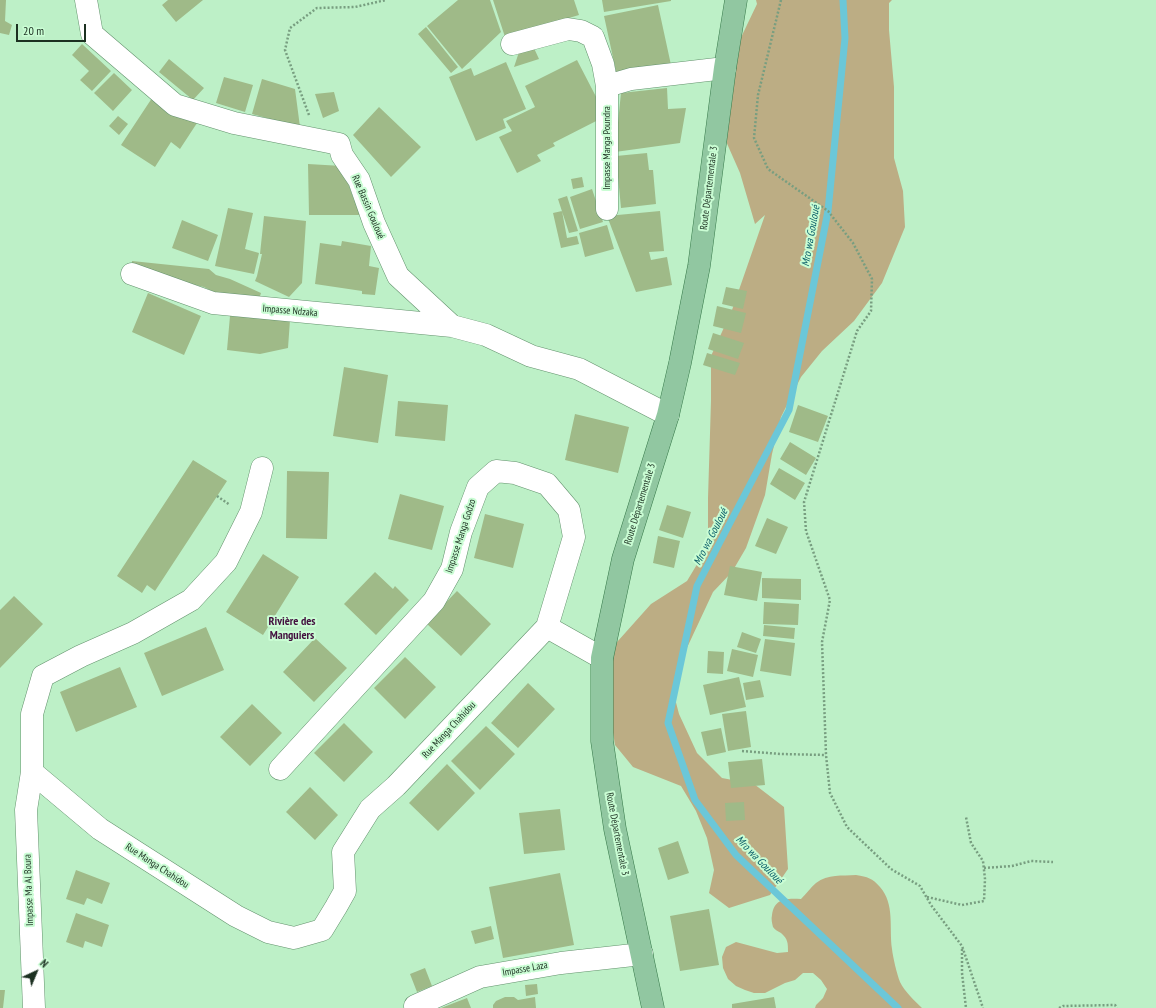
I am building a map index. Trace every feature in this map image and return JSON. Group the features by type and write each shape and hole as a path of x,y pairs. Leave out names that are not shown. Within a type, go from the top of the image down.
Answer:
{"main road":[{"name":"Route Départementale 3","path":"653,1008 615,829 602,741 602,658 623,559 668,415 680,364 698,266 725,68 736,0"}],"street":[{"name":"Rue Bassin Gouloué","path":"86,0 92,34 175,105 234,122 339,144 342,155 359,180 374,223 398,276 452,326 486,335 531,356 579,369 668,415"},
{"name":"Impasse Manga Poundra","path":"512,44 568,29 581,31 593,37 603,64 607,86 607,209"},
{"path":"607,86 631,78 725,68"},
{"name":"Impasse Ndzaka","path":"132,274 213,303 452,326"},
{"path":"32,772 32,714 43,676 81,656 133,633 192,600 226,562 251,512 262,468"},
{"name":"Impasse Manga Godzo","path":"280,769 434,601 452,569 461,532 478,487 496,471 515,473 547,484 569,510 574,537 547,627"},
{"path":"547,627 602,658"},
{"name":"Rue Manga Chahidou","path":"32,772 100,829 236,916 268,932 294,938 322,930 336,907 344,891 343,852 370,809 396,786 547,627"},
{"name":"Impasse Ma Al Boura","path":"32,772 26,810 34,1008"},
{"name":"Impasse Laza","path":"415,1006 480,977 561,963 642,954"}],"path":[{"path":"318,140 285,50 290,28 317,8 355,7 386,0"},
{"path":"781,0 758,95 754,138 768,169 828,211 852,243 872,279 871,311 857,331 804,502 806,531 830,600 822,642 826,754 830,793 847,827 891,869 920,886 926,897 962,946 983,1008"},
{"path":"742,751 780,754 826,754"},
{"path":"926,897 962,905 984,901 985,879 983,862 971,843 966,817"},
{"path":"984,868 1012,866 1031,861 1053,862"},
{"path":"962,946 962,973 966,1008"},
{"path":"1059,1008 1063,1006 1115,1005 1117,1008"}],"shaded area":[{"path":"756,0 892,0 889,3 889,30 894,87 894,158 903,191 905,227 882,283 854,321 822,351 801,377 781,417 772,454 765,495 746,548 732,572 713,592 685,652 673,691 679,714 697,753 722,778 754,784 784,807 788,869 770,895 729,908 709,893 714,870 707,838 696,811 681,786 633,767 615,745 609,708 609,651 651,604 687,581 708,546 711,356 732,310 765,215 755,224 740,173 725,139 735,50 757,4"},
{"path":"856,875 867,877 872,880 885,894 890,909 892,949 899,979 907,993 922,1008 815,1008 823,998 827,989 821,980 813,973 803,973 795,980 785,983 765,993 754,993 745,990 736,986 728,979 723,968 722,957 726,947 736,942 777,953 788,952 788,944 786,939 773,927 772,922 773,909 778,902 786,899 801,899 812,886 825,878"}],"building":[{"path":"0,0 6,0 5,21 12,25 9,35 0,33"},
{"path":"168,0 203,0 176,22 162,5"},
{"path":"458,0 490,0 501,32 462,69 427,26"},
{"path":"493,0 574,0 579,15 505,37"},
{"path":"602,0 671,0 671,1 604,12"},
{"path":"658,5 671,65 617,76 604,16"},
{"path":"426,27 458,67 451,73 418,34"},
{"path":"82,44 111,71 92,91 80,80 89,71 72,55"},
{"path":"533,46 539,59 514,67 520,49"},
{"path":"169,59 204,88 193,100 159,72"},
{"path":"577,60 606,116 553,143 555,146 537,155 541,161 517,173 499,137 512,131 506,121 535,107 525,86"},
{"path":"506,62 526,109 503,119 506,128 476,141 449,77 471,68 474,76"},
{"path":"114,73 132,90 113,111 94,93"},
{"path":"224,77 253,85 245,112 216,103"},
{"path":"262,79 295,89 300,127 252,114"},
{"path":"667,88 668,109 686,108 680,143 615,152 621,93"},
{"path":"334,92 339,111 323,118 315,94"},
{"path":"154,95 197,123 180,149 171,142 155,167 121,145"},
{"path":"379,107 421,147 391,177 353,135"},
{"path":"118,116 128,124 119,135 109,126"},
{"path":"647,153 649,170 653,170 656,204 621,208 616,156"},
{"path":"308,164 342,166 354,200 361,200 367,215 309,215"},
{"path":"582,177 584,187 573,189 571,179"},
{"path":"592,189 603,222 580,229 570,197"},
{"path":"567,196 578,231 569,233 558,199"},
{"path":"228,208 253,213 245,249 259,253 254,274 215,266"},
{"path":"562,211 567,238 577,236 579,244 561,248 553,213"},
{"path":"660,211 664,251 649,252 651,260 667,257 672,285 636,292 607,216"},
{"path":"264,216 306,221 302,283 289,297 255,281 262,254 260,254"},
{"path":"182,220 218,235 208,261 172,248"},
{"path":"607,225 614,249 585,257 579,233"},
{"path":"342,241 371,246 369,266 379,268 375,295 362,294 362,291 315,284 320,243 341,246"},
{"path":"132,261 209,269 216,275 230,279 261,293 257,306 221,296 204,287 132,271"},
{"path":"726,287 747,291 743,309 722,304"},
{"path":"148,293 201,316 184,355 132,332"},
{"path":"717,306 746,313 741,333 713,326"},
{"path":"230,316 290,320 288,348 260,354 227,350"},
{"path":"713,333 744,343 738,359 708,349"},
{"path":"707,353 740,363 735,375 703,365"},
{"path":"344,367 388,375 378,443 333,436"},
{"path":"398,401 448,405 445,441 395,436"},
{"path":"798,405 828,416 818,442 789,432"},
{"path":"575,414 629,427 618,473 565,460"},
{"path":"790,442 816,458 806,475 780,459"},
{"path":"193,460 227,481 155,591 147,585 142,593 117,576"},
{"path":"779,468 805,483 795,500 770,484"},
{"path":"287,471 329,472 327,539 286,538"},
{"path":"400,494 444,506 432,550 388,539"},
{"path":"667,505 691,512 683,538 659,530"},
{"path":"485,514 524,524 513,568 474,558"},
{"path":"767,518 788,527 776,554 755,546"},
{"path":"658,536 680,541 674,568 653,563"},
{"path":"263,554 299,577 263,635 226,612"},
{"path":"730,566 762,572 757,601 724,595"},
{"path":"375,572 393,589 395,586 409,600 376,635 344,604"},
{"path":"762,578 801,579 801,600 762,598"},
{"path":"457,591 491,624 461,656 426,623"},
{"path":"14,596 43,624 0,668 0,610"},
{"path":"764,602 799,604 798,625 763,624"},
{"path":"764,625 795,628 794,639 763,636"},
{"path":"206,627 224,670 162,696 144,653"},
{"path":"742,632 761,639 756,653 737,647"},
{"path":"315,638 347,668 314,702 283,672"},
{"path":"765,639 795,643 791,676 760,671"},
{"path":"732,649 758,655 753,677 727,671"},
{"path":"708,651 724,652 723,674 707,673"},
{"path":"405,657 436,687 405,719 374,688"},
{"path":"120,667 137,707 76,732 60,692"},
{"path":"739,677 746,707 710,715 703,685"},
{"path":"760,680 764,697 746,700 743,683"},
{"path":"528,683 555,709 518,748 491,723"},
{"path":"252,704 282,733 250,766 220,737"},
{"path":"746,711 751,747 728,751 722,714"},
{"path":"344,723 373,752 344,782 314,753"},
{"path":"486,726 515,754 480,790 451,761"},
{"path":"721,728 726,752 707,756 701,732"},
{"path":"762,759 765,785 731,788 728,762"},
{"path":"447,764 475,793 438,831 409,803"},
{"path":"310,787 338,815 315,840 286,812"},
{"path":"744,802 745,820 726,821 725,803"},
{"path":"560,809 565,850 524,854 519,813"},
{"path":"678,841 689,873 668,880 658,848"},
{"path":"76,870 110,883 102,904 87,898 84,905 66,899"},
{"path":"560,873 574,945 503,958 489,887"},
{"path":"709,909 719,965 680,971 670,916"},
{"path":"76,913 109,925 102,947 85,941 83,948 66,942"},
{"path":"491,926 494,939 475,944 471,931"},
{"path":"425,968 432,986 417,992 410,974"},
{"path":"537,984 538,994 526,996 525,985"},
{"path":"0,990 5,990 3,1008 0,1008"},
{"path":"505,997 514,997 518,1000 535,997 536,1008 493,1008 496,1001"},
{"path":"774,997 776,1008 732,1008 732,1004"},
{"path":"467,998 471,1008 441,1008"}],"waterway":[{"name":"Mro wa Gouloué","path":"843,0 845,38 828,211 789,410 697,586 668,723 695,800 736,855 898,1008"}],"district":[{"name":"Rivière des Manguiers","path":"292,629"}]}
